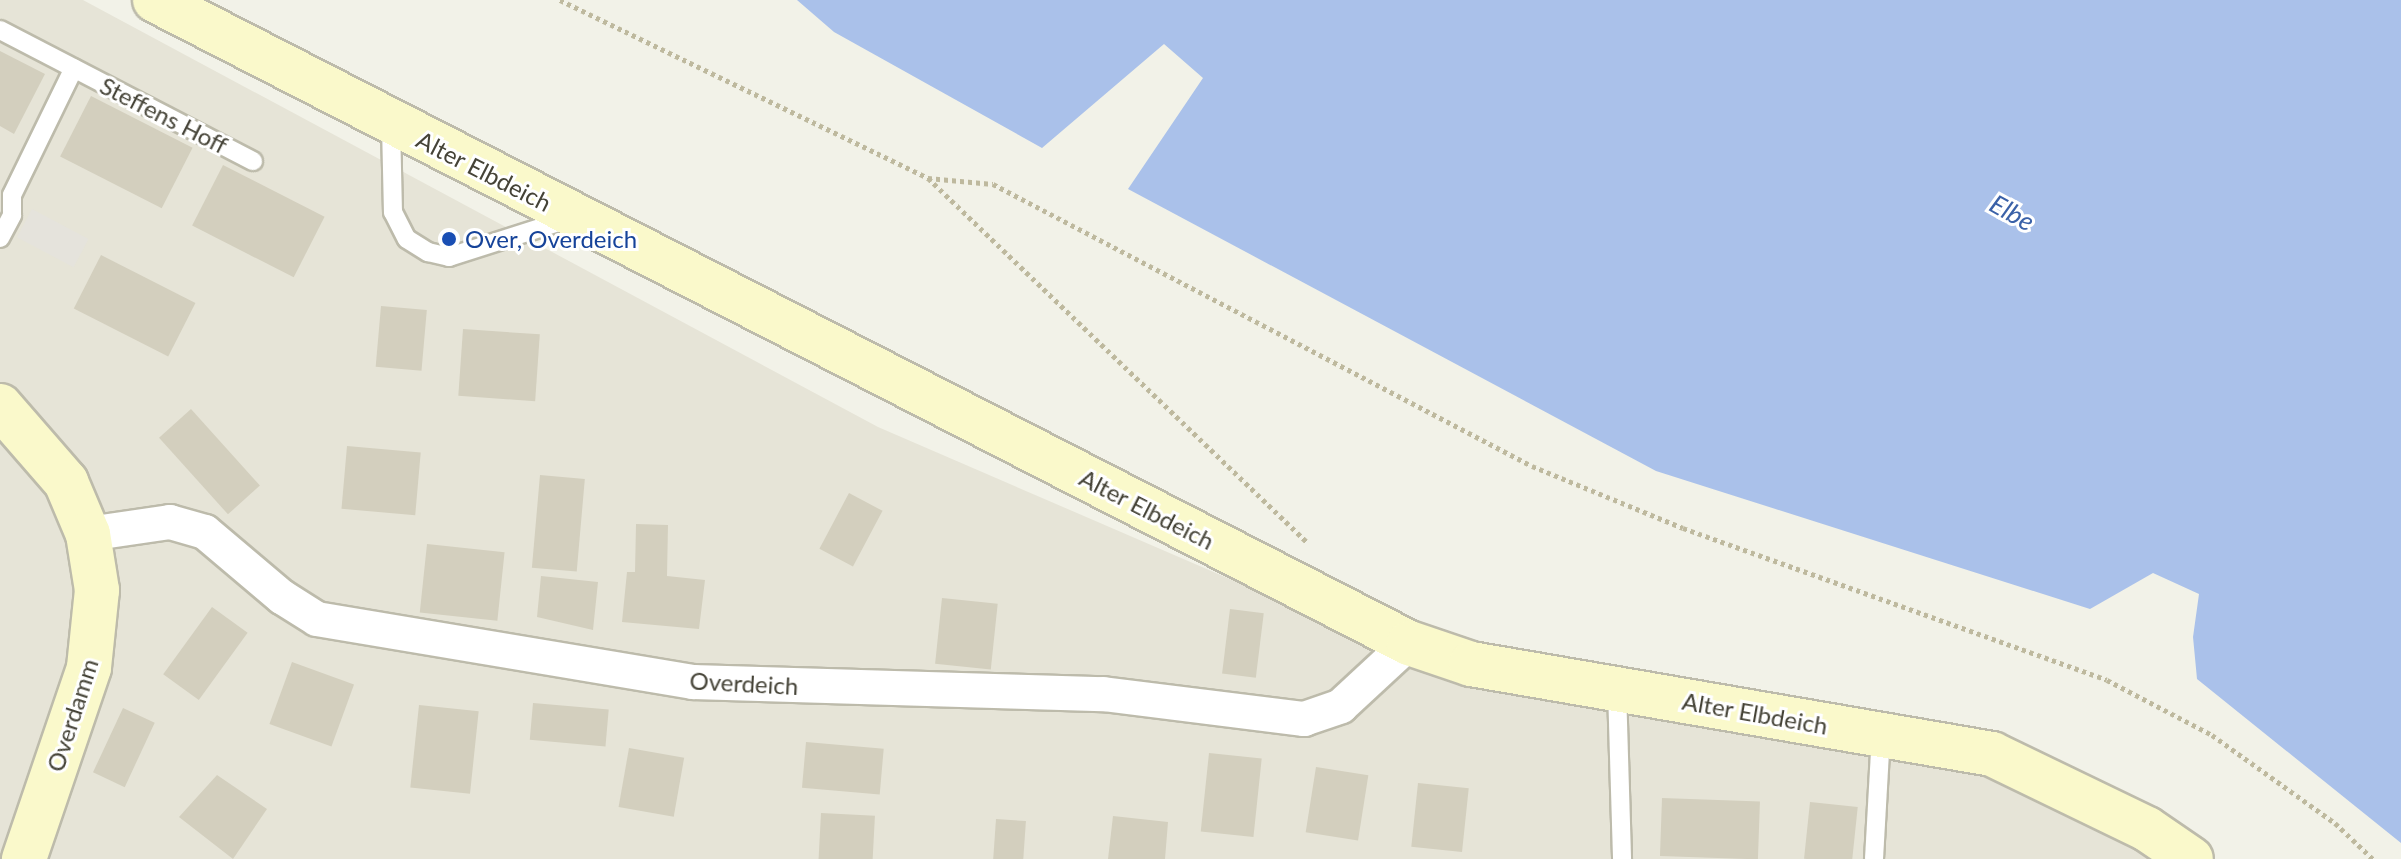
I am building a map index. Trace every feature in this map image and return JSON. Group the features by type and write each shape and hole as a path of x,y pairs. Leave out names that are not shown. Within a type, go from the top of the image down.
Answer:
{"street":[{"name":"Alter Elbdeich","path":"155,0 391,125 1409,643 1471,664 1992,754 2147,829 2191,859"},
{"name":"Overdamm","path":"0,406 66,482 88,534 97,590 95,642 24,859"},
{"name":"Overdeich","path":"88,534 170,522 205,532 282,597 317,619 693,682 1103,694 1304,719 1341,706 1409,643"}],"lane":[{"name":"Steffens Hoff","path":"0,30 253,161"},
{"name":"Steffens Hoff","path":"0,238 12,215 12,195 74,68"},
{"path":"391,125 393,212 407,239 428,252 449,257 575,217"},
{"path":"1617,689 1622,859"},
{"path":"1874,859 1881,735"}],"path":[{"path":"560,0 928,178 1315,550"},
{"path":"928,178 993,184 1532,466 1683,528 2107,680 2212,735 2335,823 2373,859"}],"shaded area":[{"path":"0,0 83,0 878,427 1461,679 1988,762 2162,859 0,859"},
{"path":"32,209 89,239 73,267 17,237"}],"water":[{"name":"Elbe","path":"797,0 2401,0 2401,843 2197,679 2193,637 2199,594 2153,573 2090,609 1656,471 1128,189 1203,78 1164,44 1042,148 834,32"}],"building":[{"path":"0,51 45,74 14,134 0,126"},
{"path":"91,96 193,148 162,208 60,157"},
{"path":"223,165 325,217 294,277 192,226"},
{"path":"101,255 195,303 168,357 74,308"},
{"path":"381,306 427,310 422,371 376,367"},
{"path":"463,329 540,334 535,401 458,396"},
{"path":"191,409 260,486 228,514 159,438"},
{"path":"347,446 421,452 415,515 342,509"},
{"path":"540,475 585,479 577,572 532,568"},
{"path":"849,493 883,511 853,566 819,549"},
{"path":"636,524 668,525 667,576 705,580 699,629 622,622 627,572 635,572"},
{"path":"427,544 505,552 497,621 420,613"},
{"path":"541,576 598,582 593,630 537,617"},
{"path":"942,598 998,604 991,669 935,664"},
{"path":"212,607 248,633 199,700 163,674"},
{"path":"1230,609 1264,613 1256,678 1222,674"},
{"path":"292,662 354,685 331,747 269,724"},
{"path":"533,703 609,710 605,746 530,740"},
{"path":"419,705 479,711 470,794 410,788"},
{"path":"123,708 155,723 125,787 93,772"},
{"path":"806,742 884,749 880,795 802,788"},
{"path":"629,748 684,758 674,817 619,807"},
{"path":"1209,753 1262,759 1253,837 1201,832"},
{"path":"1316,767 1368,775 1358,840 1306,832"},
{"path":"217,775 267,809 233,859 179,817"},
{"path":"1418,783 1469,788 1462,852 1411,847"},
{"path":"1662,798 1760,801 1758,859 1660,856"},
{"path":"1810,802 1858,807 1852,859 1804,859"},
{"path":"821,813 875,816 873,859 819,859"},
{"path":"1113,816 1168,822 1165,859 1108,859"},
{"path":"996,819 1026,821 1023,859 993,859"}],"place":[{"name":"Over, Overdeich","path":"449,239"}]}
